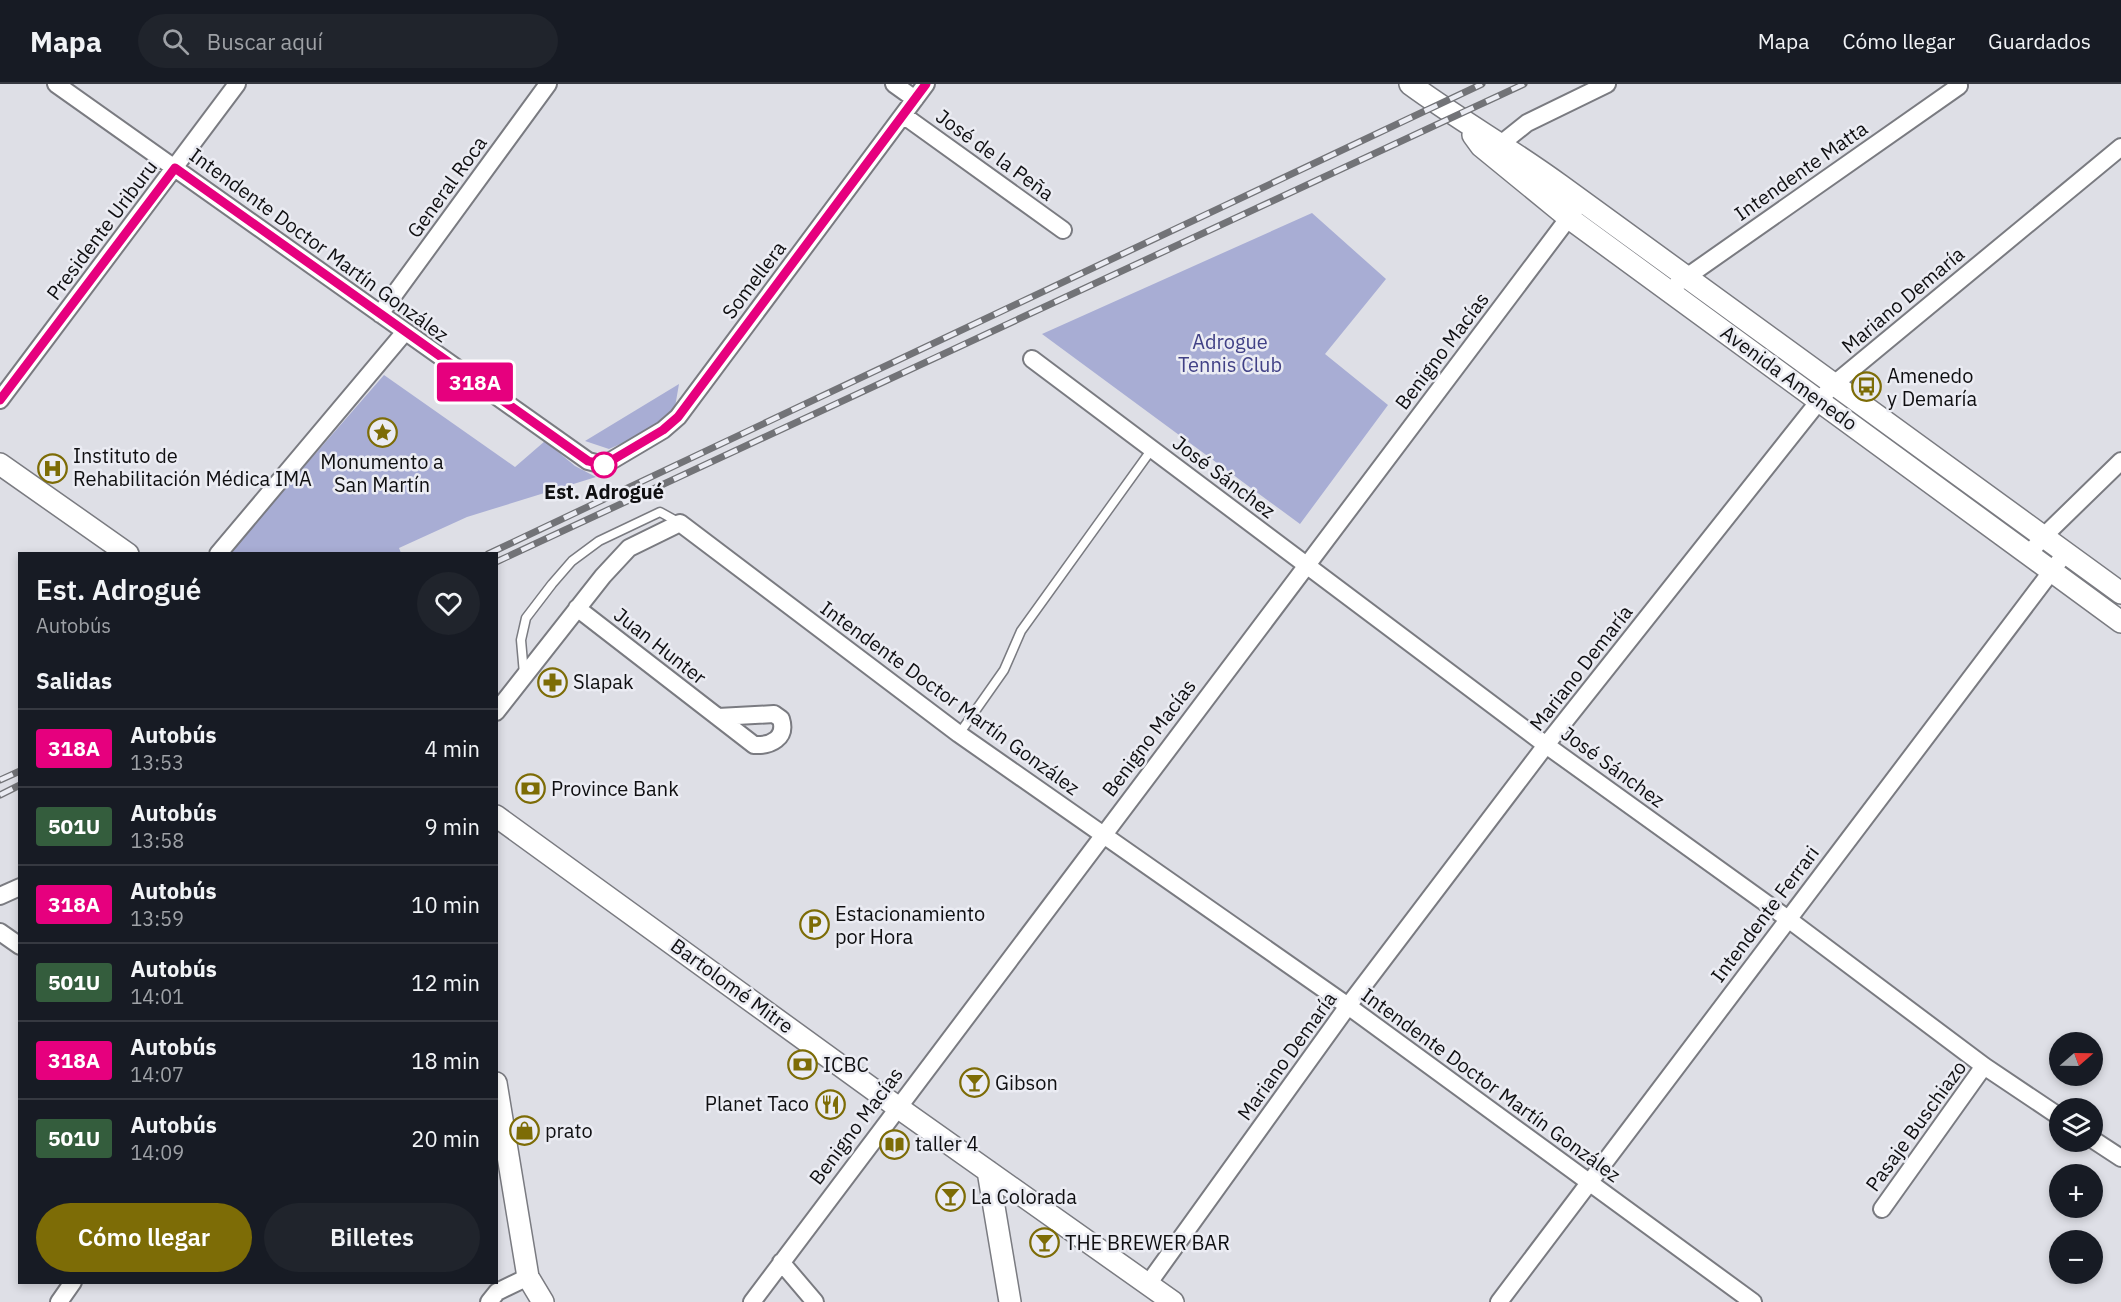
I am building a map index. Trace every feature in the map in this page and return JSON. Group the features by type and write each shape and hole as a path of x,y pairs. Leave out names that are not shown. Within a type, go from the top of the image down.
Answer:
{"street":[{"name":"Intendente Doctor Martín González","path":"56,84 404,333 588,461"},
{"name":"Presidente Uriburu","path":"0,400 237,84"},
{"name":"General Roca","path":"380,314 548,84"},
{"path":"894,84 915,99"},
{"name":"Somellera","path":"588,461 604,465 671,425 926,84"},
{"path":"1502,143 1527,123 1607,84"},
{"name":"Avenida Amenedo","path":"1416,85 1466,124 1502,143 1668,290 2044,536 2121,593"},
{"name":"Intendente Matta","path":"1668,290 1959,86"},
{"name":"José de la Peña","path":"903,115 1063,230"},
{"name":"Avenida Amenedo","path":"1466,124 1481,146 1575,209 1686,277 1826,393 2029,554 2121,622"},
{"name":"Mariano Demaría","path":"1148,1284 1348,1006 1546,745 1826,393 2121,147"},
{"name":"Benigno Macías","path":"752,1302 896,1106 1575,209"},
{"path":"220,552 404,333"},
{"name":"José Sánchez","path":"1032,359 1546,745 1788,919 1984,1066 2049,1110"},
{"path":"2029,554 2044,536 2121,461"},
{"path":"0,464 125,552"},
{"name":"Intendente Doctor Martín González","path":"680,523 958,734 1348,1006 1753,1302"},
{"path":"498,709 524,674 629,548 680,523"},
{"name":"Intendente Ferrari","path":"1499,1302 2050,570 2066,552"},
{"name":"Juan Hunter","path":"577,609 718,717"},
{"name":"Bartolomé Mitre","path":"498,817 896,1106 1173,1302"},
{"path":"0,896 18,888"},
{"path":"0,932 18,945"},
{"name":"Pasaje Buschiazo","path":"1882,1209 1984,1066"},
{"path":"498,1095 528,1277 543,1302"},
{"path":"2103,1146 2121,1158"},
{"path":"988,1171 1010,1302"},
{"path":"781,1262 815,1302"},
{"path":"490,1292 528,1277"},
{"path":"59,1302 72,1284"}],"lane":[{"path":"958,734 1004,670 1021,631 1152,449"},
{"path":"524,674 521,640 526,618 572,561 599,541 660,512 680,523"}],"green space":[{"name":"Adrogue Tennis Club","path":"1312,213 1386,279 1325,354 1388,405 1300,524 1042,334"},
{"path":"384,375 515,467 545,441 575,466 596,477 467,517 399,548 401,552 230,552"},
{"path":"679,384 675,407 645,433 609,449 585,441"}],"railway":[{"path":"492,552 1482,84"},
{"path":"498,561 1524,84"},
{"path":"0,780 18,772"},
{"path":"0,795 18,786"}],"bus line":[{"name":"318A","path":"0,400 175,168 404,333 588,461 604,465 671,425 678,417 926,84"}],"place":[{"name":"Amenedo y Demaría","path":"1866,387"},
{"name":"Monumento a San Martín","path":"382,432"},
{"name":"Est. Adrogué","path":"604,465"},
{"name":"Instituto de Rehabilitación Médica IMA","path":"52,468"},
{"name":"Slapak","path":"552,682"},
{"name":"Province Bank","path":"530,789"},
{"name":"Estacionamiento por Hora","path":"814,925"},
{"name":"ICBC","path":"802,1065"},
{"name":"Gibson","path":"974,1083"},
{"name":"Planet Taco","path":"830,1104"},
{"name":"prato","path":"524,1131"},
{"name":"taller 4","path":"894,1144"},
{"name":"La Colorada","path":"950,1197"},
{"name":"THE BREWER BAR","path":"1044,1243"}]}
